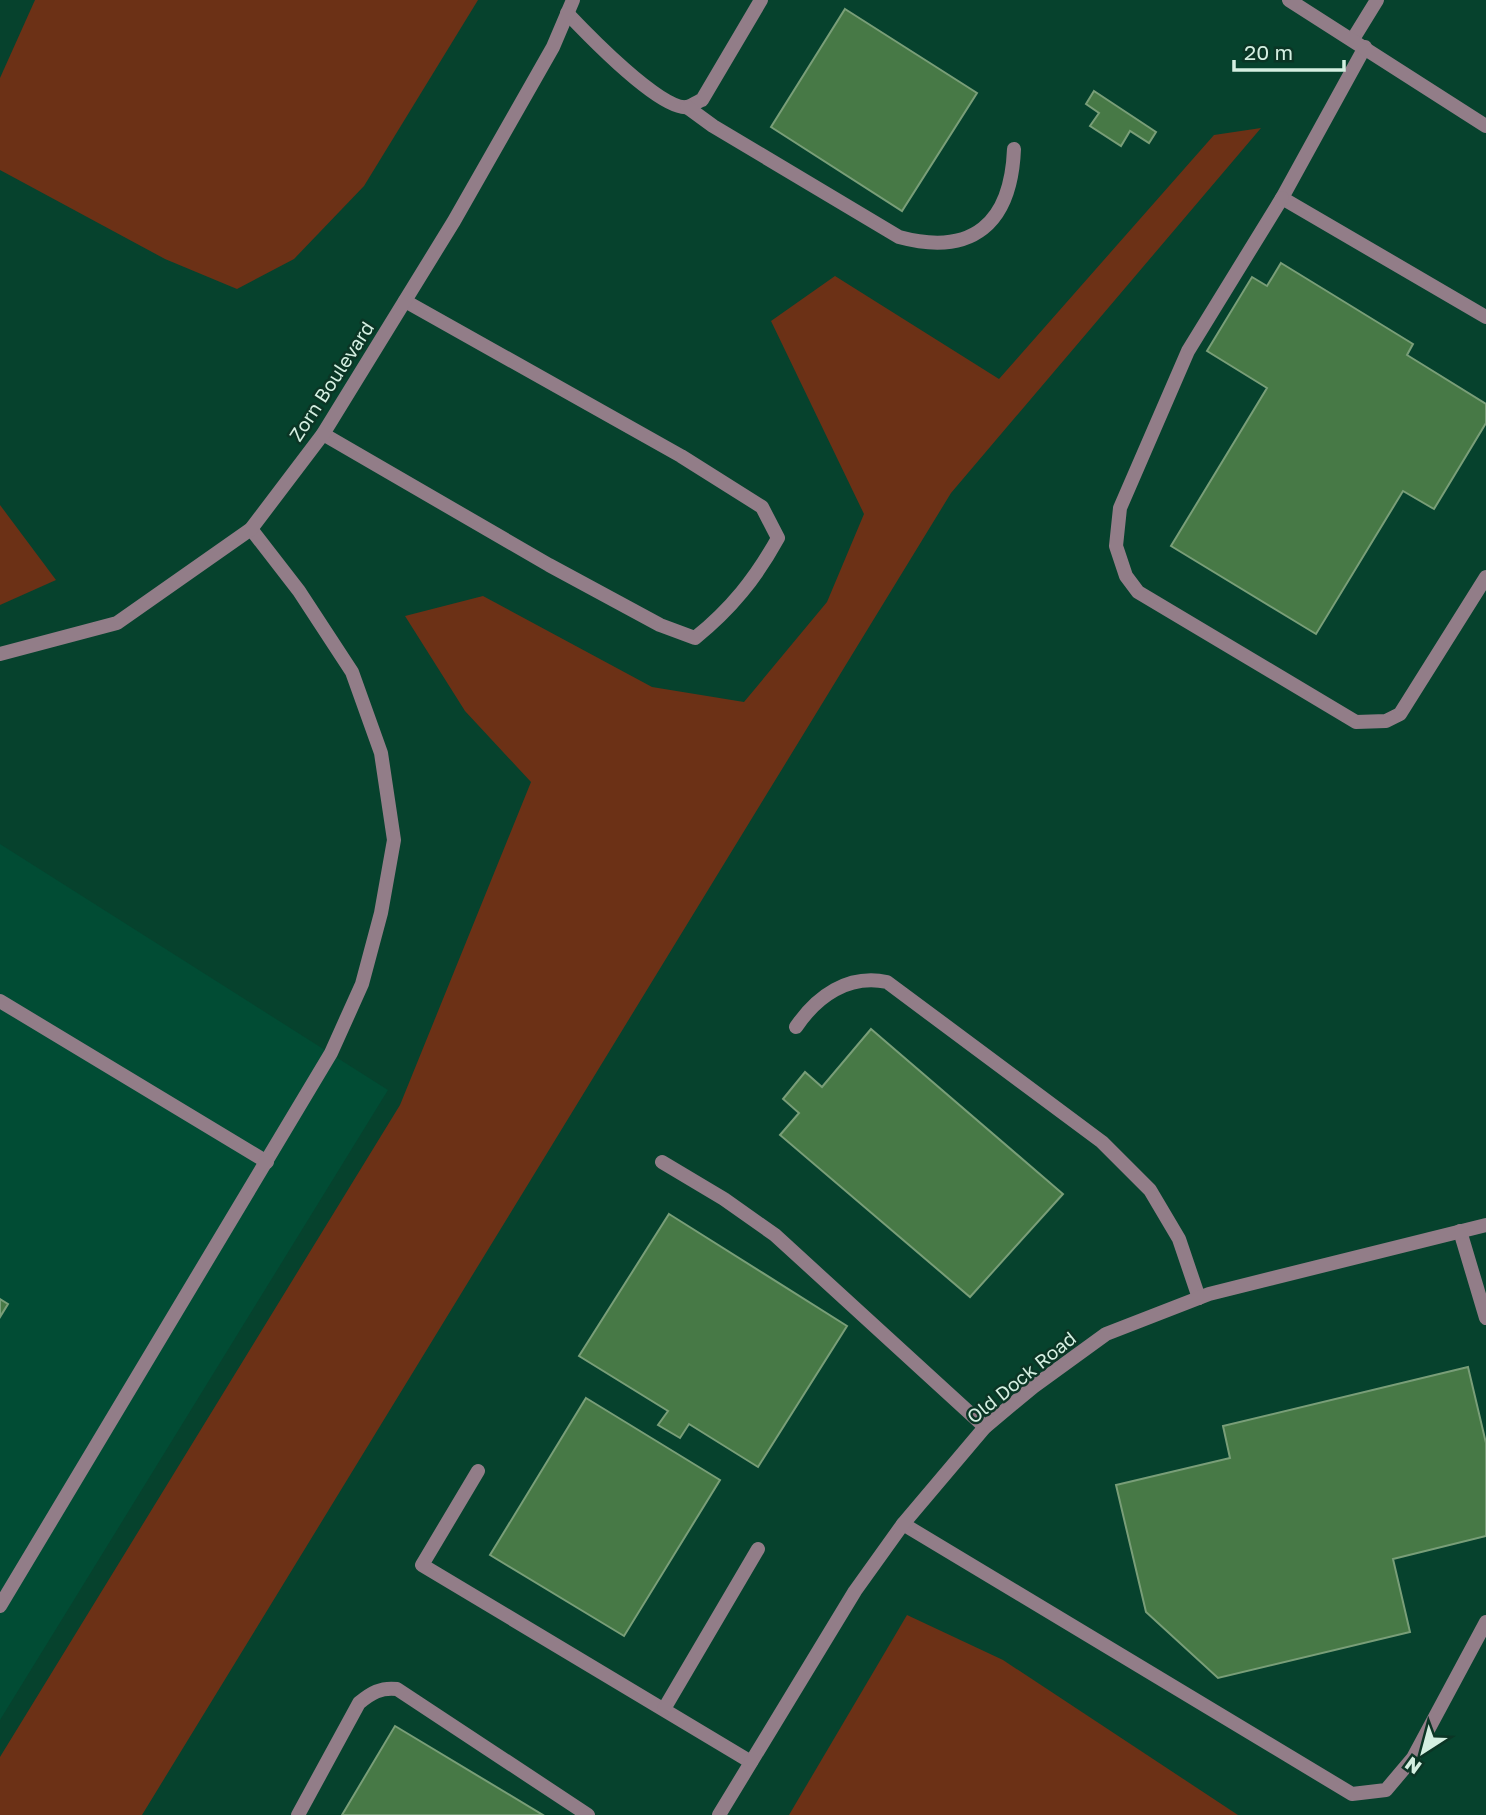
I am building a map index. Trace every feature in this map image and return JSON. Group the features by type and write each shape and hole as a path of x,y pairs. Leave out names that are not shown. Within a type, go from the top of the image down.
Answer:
{"street":[{"path":"687,107 702,100 761,0"},
{"path":"1289,0 1486,126"},
{"path":"1377,0 1359,43 1282,198 1188,351 1120,508 1116,546 1126,576 1138,592 1356,722 1386,721 1401,713 1486,576"},
{"path":"570,7 604,52 636,78 676,105 687,107 713,126 899,237 927,244 969,238 990,223 1005,201 1013,175 1014,149"},
{"name":"Zorn Boulevard","path":"0,654 117,624 251,529 323,434 405,301 553,47 570,7"},
{"path":"1282,198 1486,317"},
{"path":"323,434 549,565 660,625 695,638 724,615 757,576 778,538 761,508 681,456 405,301"},
{"path":"0,1606 331,1053 362,984 381,913 394,840 380,753 352,672 299,591 251,529"},
{"path":"796,1027 810,1007 840,986 871,979 887,982 1102,1142 1150,1190 1179,1239 1199,1298"},
{"path":"0,1001 267,1161"},
{"path":"662,1162 724,1199 775,1235 985,1427"},
{"name":"Old Dock Road","path":"719,1815 855,1591 903,1524 985,1427 1106,1334 1199,1298 1486,1225"},
{"path":"1460,1231 1486,1318"},
{"path":"478,1471 422,1566 751,1762"},
{"path":"903,1524 1352,1794 1386,1790 1413,1758 1486,1622"},
{"path":"664,1709 758,1549"},
{"path":"298,1815 359,1703 370,1693 386,1688 397,1689 588,1815"}],"shaded area":[{"path":"35,0 478,0 364,186 294,259 237,289 165,259 0,170 0,78"},
{"path":"1261,128 951,493 142,1815 0,1815 0,1757 400,1105 531,782 465,711 405,616 483,596 652,687 744,702 827,602 864,514 771,321 835,276 999,379 1214,135"},
{"path":"0,505 56,580 0,605"},
{"path":"0,844 388,1090 0,1720"},
{"path":"907,1615 1003,1660 1238,1815 789,1815"}],"building":[{"path":"845,9 977,93 902,211 771,127"},
{"path":"1094,91 1156,132 1149,143 1130,131 1121,146 1090,126 1099,113 1086,104"},
{"path":"1281,263 1413,344 1407,355 1486,404 1486,423 1434,509 1403,491 1316,634 1171,546 1267,388 1207,351 1252,277 1267,286"},
{"path":"871,1029 1063,1194 970,1297 780,1135 799,1113 783,1099 805,1072 822,1087"},
{"path":"669,1214 847,1326 758,1467 689,1424 680,1438 658,1425 668,1411 579,1356"},
{"path":"0,1299 8,1304 0,1317"},
{"path":"1468,1367 1486,1443 1486,1536 1393,1559 1410,1632 1218,1678 1146,1612 1116,1485 1230,1458 1223,1426"},
{"path":"586,1398 720,1480 624,1636 490,1555"},
{"path":"395,1726 543,1815 342,1815"}]}
